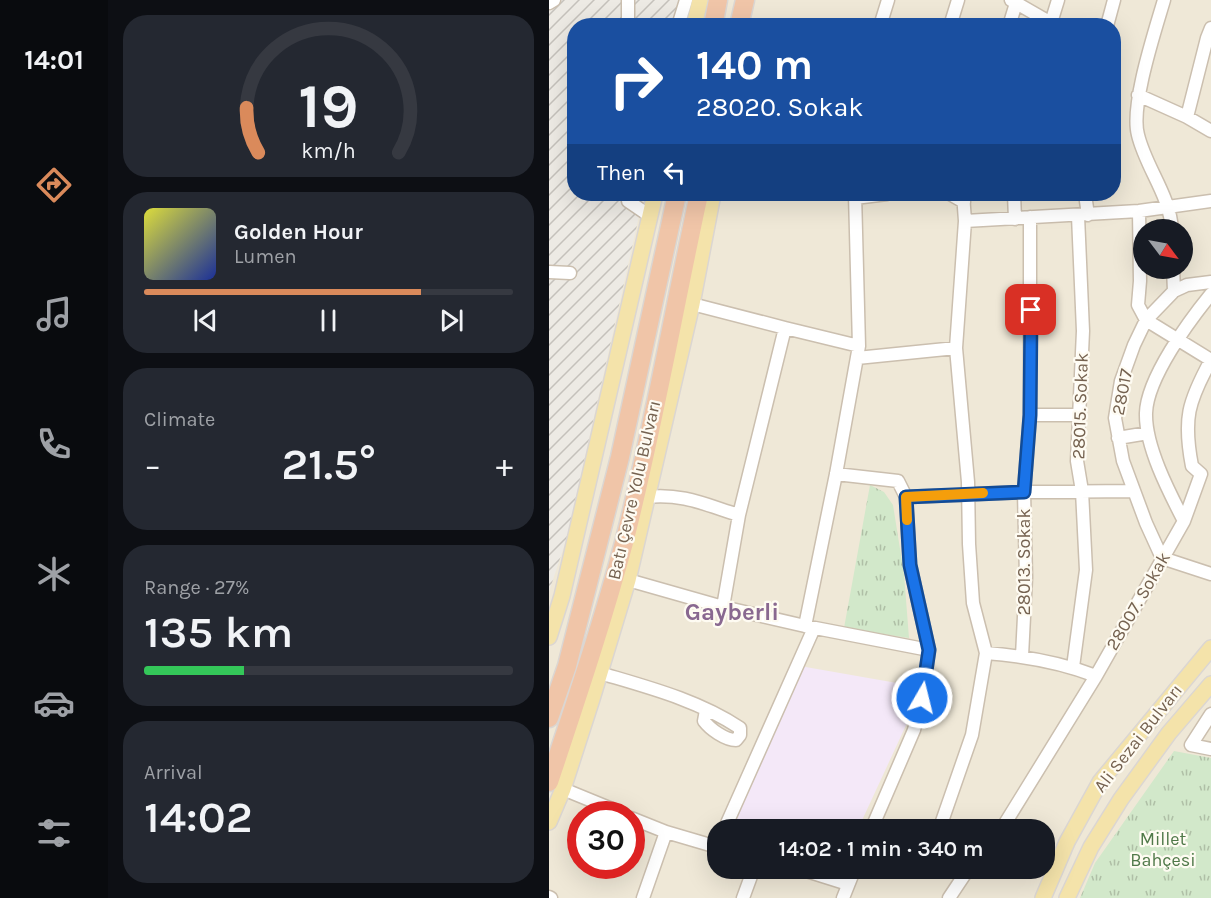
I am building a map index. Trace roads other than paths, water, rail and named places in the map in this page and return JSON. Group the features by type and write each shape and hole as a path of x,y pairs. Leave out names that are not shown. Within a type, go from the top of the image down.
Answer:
{"highway":[{"path":"715,18 718,0"},
{"path":"741,18 745,0"},
{"name":"Batı Çevre Yolu Bulvarı","path":"549,718 567,666 620,458 675,201"},
{"name":"Batı Çevre Yolu Bulvarı","path":"556,785 625,539 698,201"}],"main road":[{"path":"696,18 701,0"},
{"path":"549,637 567,575 653,201"},
{"path":"549,822 556,785 600,673 628,580 692,304 712,201"},
{"name":"Ali Sezai Bulvarı","path":"1043,898 1067,842 1100,782 1211,648"},
{"name":"Ali Sezai Bulvarı","path":"1067,898 1091,847 1121,800 1169,733 1211,684"}],"street":[{"path":"549,3 553,0"},
{"path":"626,18 628,0"},
{"path":"680,18 686,0"},
{"path":"882,18 888,0"},
{"path":"952,18 958,0"},
{"path":"1053,18 1058,0"},
{"path":"1109,18 1114,0"},
{"path":"1164,0 1138,95 1137,133 1169,207 1171,219"},
{"path":"1011,18 1015,1 1042,18"},
{"path":"1187,117 1206,38 1211,28"},
{"path":"1138,95 1187,117 1211,131"},
{"path":"628,201 650,216"},
{"path":"729,819 810,627 858,352 855,201"},
{"path":"943,819 972,735 986,653 973,603 968,494 956,348 965,221 963,201"},
{"path":"1014,201 1014,219"},
{"name":"28015. Sokak","path":"1073,667 1086,570 1082,491 1077,461 1083,331 1084,201"},
{"path":"965,221 1083,216 1211,201"},
{"path":"1139,211 1138,305 1146,320 1211,360"},
{"name":"28013. Sokak","path":"1022,656 1026,577 1024,492 1030,415 1030,217"},
{"path":"549,272 570,273"},
{"path":"1173,279 1174,291 1187,285 1211,282"},
{"name":"28017","path":"1162,558 1123,461 1115,418 1121,381 1146,320 1174,291"},
{"path":"1184,521 1165,484 1148,433 1146,411 1153,383 1177,339 1211,294"},
{"path":"692,304 785,327 858,352 956,348"},
{"path":"723,607 739,515 785,327"},
{"name":"28007. Sokak","path":"1008,819 1096,676 1184,521 1206,473 1192,466 1186,425 1190,403 1211,360"},
{"path":"1030,415 1079,415"},
{"path":"1118,438 1148,433"},
{"path":"836,474 898,482 906,497 910,565 929,650 922,698 914,730 876,819"},
{"path":"906,497 1024,492 1134,491"},
{"path":"647,497 679,496 739,515"},
{"path":"1162,558 1211,574"},
{"path":"628,580 723,607 810,627 929,650"},
{"path":"986,653 1022,656 1073,667 1096,676"},
{"path":"600,673 648,687 708,710 740,728 736,740 726,738 706,725 704,721 706,710"},
{"path":"1211,714 1191,745 1211,749"},
{"path":"556,785 594,801"},
{"path":"645,824 707,843"},
{"path":"643,898 666,832"},
{"path":"743,898 750,879"},
{"path":"833,879 849,884"},
{"path":"843,898 851,879"},
{"path":"949,898 962,879"}],"district":[{"name":"Gayberli","path":"732,612"}],"park label":[{"name":"Millet Bahçesi","path":"1163,849"}]}
